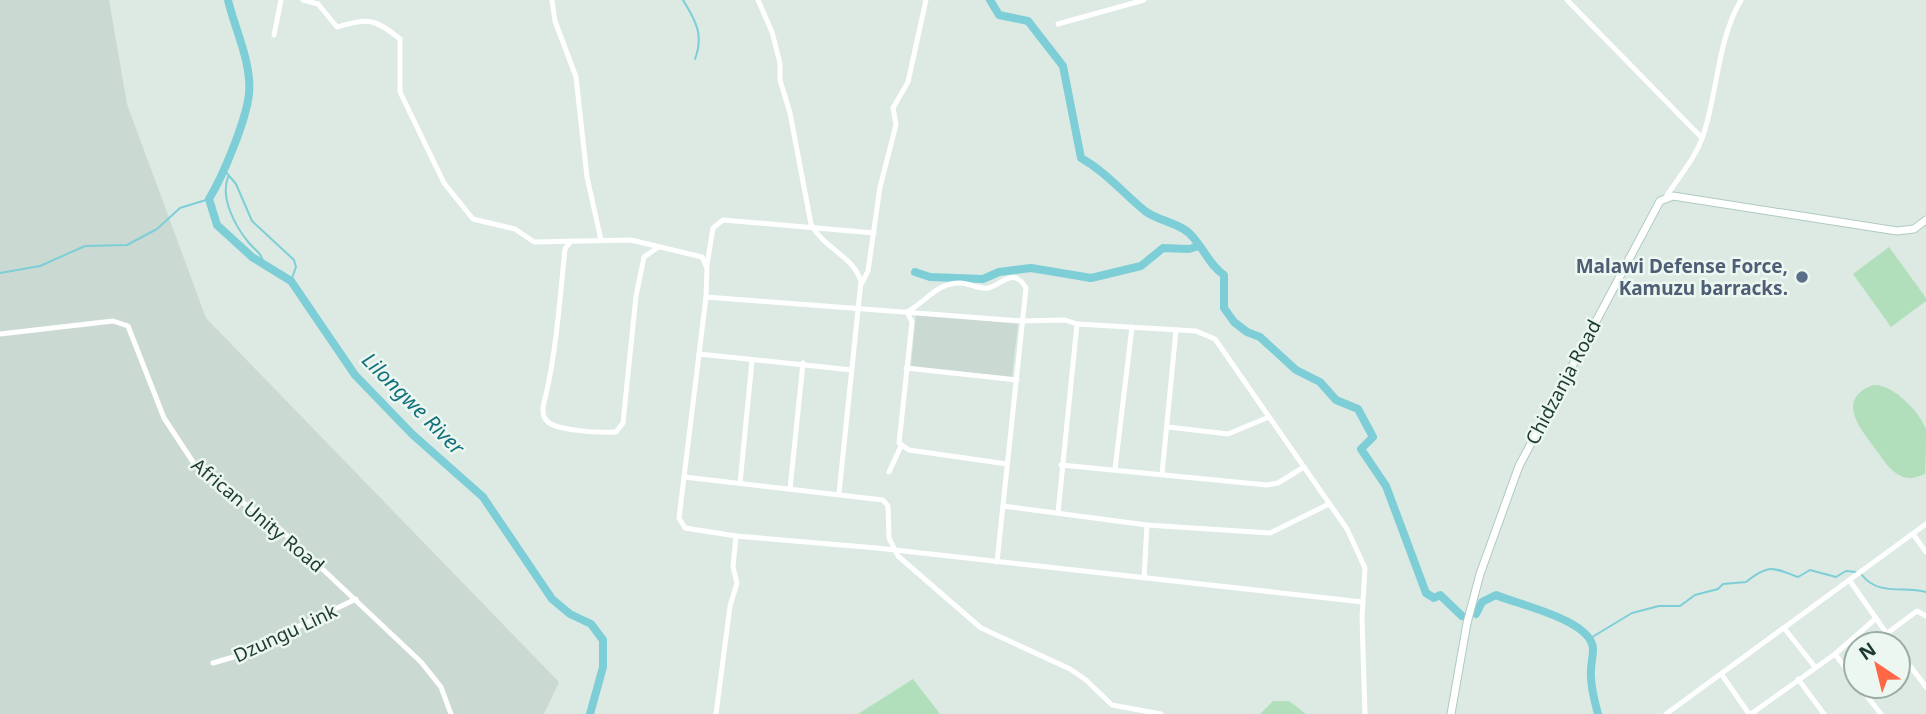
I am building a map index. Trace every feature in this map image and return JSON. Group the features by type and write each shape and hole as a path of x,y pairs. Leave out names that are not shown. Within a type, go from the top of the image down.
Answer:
{"street":[{"path":"274,35 281,0"},
{"path":"303,0 318,4 337,27 364,19 381,23 400,39 400,92 444,183 467,214 490,225 515,229 534,242 631,240 657,248 698,254 706,251 710,244"},
{"path":"552,0 555,21 576,77 587,177 601,240"},
{"path":"758,0 772,32 780,63 780,80 789,107 813,228 825,243 848,260 860,277 839,493"},
{"path":"861,286 866,275 880,187 896,125 893,108 908,82 926,0"},
{"path":"1058,24 1144,0"},
{"path":"1567,0 1702,138"},
{"path":"1741,0 1727,23 1718,81 1702,138 1692,160 1666,197 1897,231 1914,229 1926,220"},
{"name":"Chidzanja Road","path":"1451,714 1467,623 1480,574 1519,466 1645,226 1660,201 1666,197"},
{"path":"874,233 727,220 713,228 679,518 685,528 736,536 895,550 1363,602"},
{"path":"571,240 565,249 553,361 543,411 546,420 557,427 616,432 623,423 636,296 644,257 647,252 657,248"},
{"path":"698,254 707,268"},
{"path":"907,312 937,288 960,283 987,288 1001,279 1012,278 1020,281 1026,288 997,562"},
{"path":"706,297 1023,321 1065,320 1077,324 1203,332 1215,339 1353,539 1364,564 1366,714"},
{"path":"889,472 901,446 899,430 912,322 907,312"},
{"name":"African Unity Road","path":"0,334 113,321 124,323 132,334 164,418 187,455 208,478 279,528 356,599 435,678 451,714"},
{"path":"1058,513 1077,324"},
{"path":"1115,469 1132,327"},
{"path":"1162,474 1176,330"},
{"path":"699,354 852,370"},
{"path":"740,483 752,361"},
{"path":"790,489 803,363"},
{"path":"906,368 1017,380"},
{"path":"1168,427 1228,434 1240,432 1269,417"},
{"path":"901,446 909,450 1007,464"},
{"path":"1061,465 1273,484 1304,467"},
{"path":"684,477 839,493 886,501 889,538 895,550 981,628 1070,669 1112,705 1161,714"},
{"path":"1003,506 1147,525 1270,533 1329,504"},
{"path":"1666,714 1926,524"},
{"path":"1144,578 1147,525"},
{"path":"1913,534 1926,552"},
{"path":"716,714 730,606 737,583 733,567 736,536"},
{"path":"1850,581 1883,630"},
{"name":"Dzungu Link","path":"213,663 237,656 356,599"},
{"path":"1891,630 1917,611 1926,616"},
{"path":"1722,675 1750,714 1835,654 1874,620"},
{"path":"1784,628 1815,667"},
{"path":"1835,654 1842,663"},
{"path":"1912,668 1926,687"},
{"path":"1798,679 1824,714"},
{"path":"1870,700 1881,714"}],"shaded area":[{"path":"0,0 109,0 127,104 206,318 559,682 544,714 0,714"},
{"path":"916,314 1018,324 1012,377 911,367"}],"green space":[{"path":"1889,247 1926,298 1926,301 1891,327 1853,274"},
{"path":"1873,385 1897,394 1912,407 1923,422 1926,429 1925,474 1908,478 1895,473 1859,425 1853,407 1855,399 1861,391"},
{"path":"913,679 940,714 858,714"},
{"path":"1273,701 1289,701 1306,714 1260,714"}],"waterway":[{"name":"Lilongwe River","path":"228,0 246,59 249,94 233,148 209,199 217,225 252,257 291,281 355,375 412,434 483,497 552,599 570,614 591,624 603,640 603,667 590,714"},
{"path":"683,0 699,35 695,59"},
{"path":"990,0 999,15 1028,21 1063,66 1081,158 1145,211 1179,226 1194,238 1224,275 1224,308 1234,322 1247,332 1260,337 1296,370 1320,382 1336,400 1358,409 1373,437 1361,449 1386,486 1426,593 1434,598 1440,595 1462,616"},
{"path":"225,171 236,184 252,221 294,260 296,267 291,281"},
{"path":"228,177 226,194 230,212 264,265"},
{"path":"0,273 40,266 85,246 127,245 157,229 180,208 209,199"},
{"path":"915,272 930,277 983,279 999,272 1031,268 1091,278 1141,266 1163,248 1189,249 1199,246"},
{"path":"1589,639 1632,613 1659,606 1680,606 1695,595 1718,589 1723,584 1746,582 1766,570 1777,570 1798,577 1810,570 1836,577 1846,571 1856,572"},
{"path":"1862,575 1868,582 1883,588 1926,592"},
{"path":"1476,614 1482,602 1496,595 1553,615 1581,630 1593,649 1591,681 1598,714"}],"place":[{"name":"Malawi Defense Force, Kamuzu barracks.","path":"1802,277"}]}
